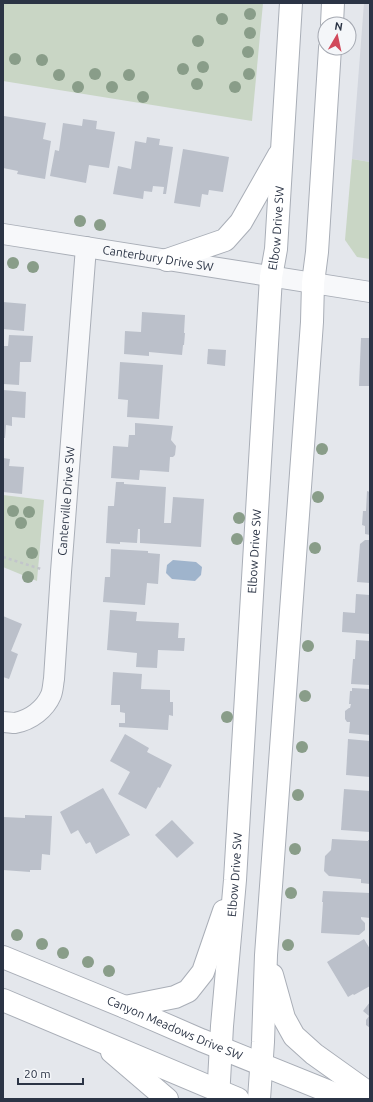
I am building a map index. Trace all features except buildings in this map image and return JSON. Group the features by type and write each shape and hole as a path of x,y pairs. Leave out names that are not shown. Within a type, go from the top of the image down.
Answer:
{"street":[{"name":"Elbow Drive SW","path":"218,1095 235,880 271,277 276,250 291,3"},
{"path":"332,16 333,3"},
{"path":"259,1099 266,955 317,252 329,56"},
{"path":"167,260 225,240 241,222 281,151"},
{"name":"Canterbury Drive SW","path":"3,234 370,292"},
{"name":"Canterville Drive SW","path":"3,722 14,723 34,715 44,707 52,694 86,247"},
{"path":"125,1007 175,997 188,991 203,972 235,880"},
{"path":"266,955 284,1018 294,1036 314,1054 370,1094"},
{"name":"Canyon Meadows Drive SW","path":"3,958 347,1099"},
{"path":"3,1000 96,1039 218,1095 238,1099"},
{"path":"96,1039 167,1099"}],"path":[{"path":"3,557 42,570 61,572"}],"shaded area":[{"path":"364,3 370,3 370,162 352,159"}],"green space":[{"path":"3,3 263,3 252,121 3,81"},
{"path":"352,159 370,162 370,259 357,257 345,240"},
{"path":"3,495 44,500 37,581 3,567"}],"water":[{"path":"173,560 196,562 202,567 201,575 195,581 172,579 166,573 167,565"}]}
